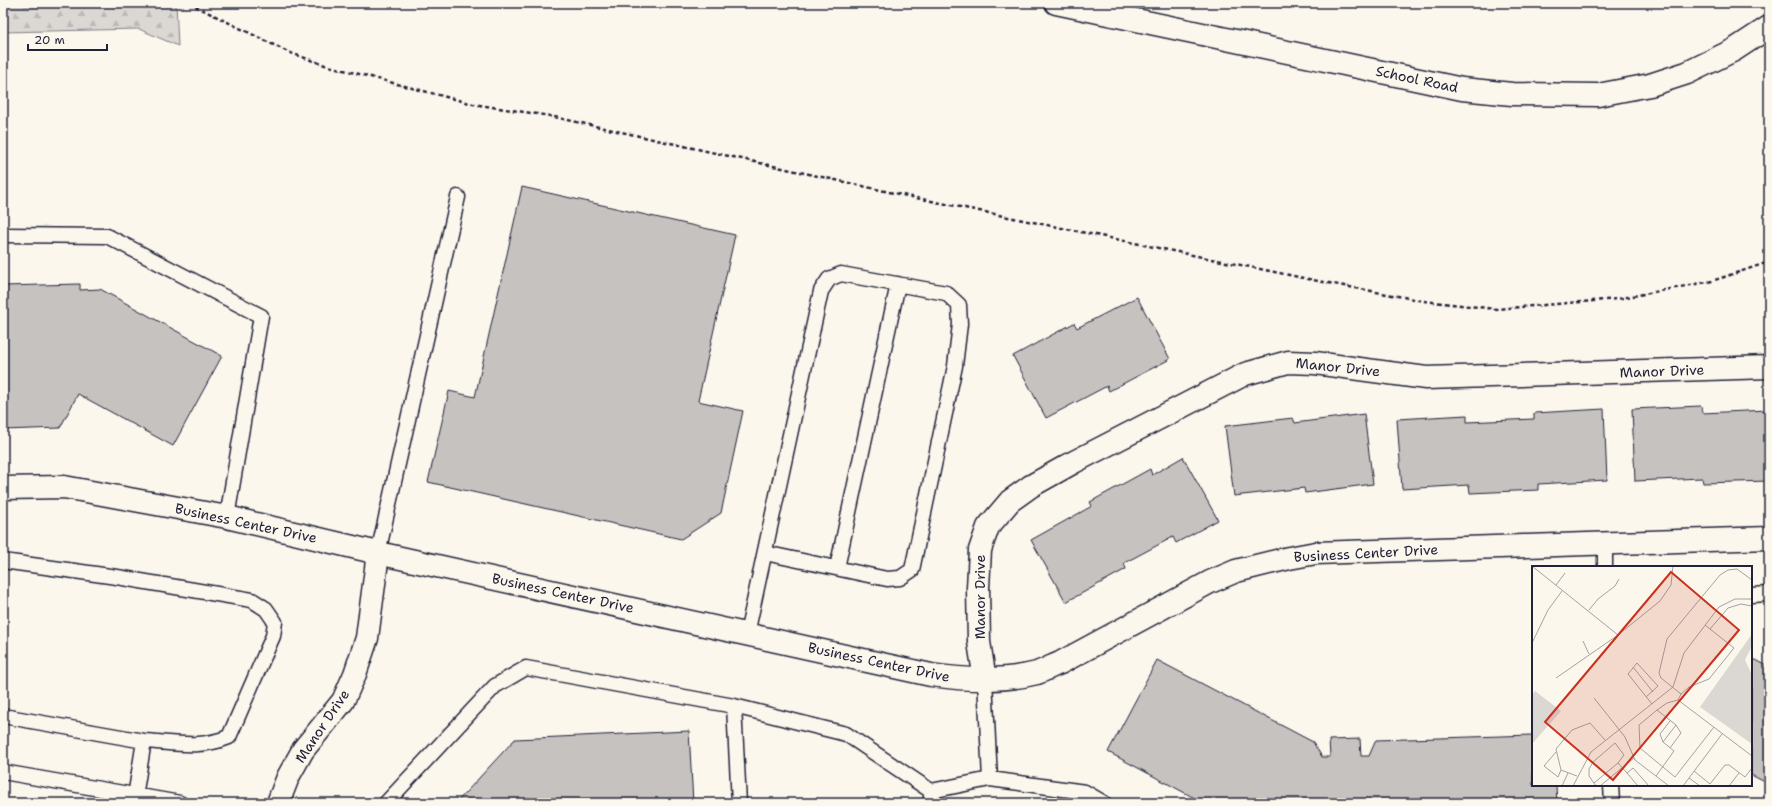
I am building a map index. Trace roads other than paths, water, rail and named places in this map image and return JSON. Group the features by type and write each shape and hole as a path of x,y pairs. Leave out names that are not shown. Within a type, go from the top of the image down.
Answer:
{"street":[{"name":"School Road","path":"1056,3 1462,89 1512,94 1598,95 1650,85 1687,73 1734,50 1769,27"},
{"name":"Manor Drive","path":"985,680 979,634 978,588 980,550 988,527 1010,502 1031,486 1074,462 1245,374 1288,362 1315,363 1426,378 1769,367"},
{"name":"Business Center Drive","path":"3,488 64,487 227,518 932,675 985,680 1010,678 1037,672 1060,663 1210,582 1236,571 1289,558 1324,553 1769,538"},
{"name":"Manor Drive","path":"278,803 288,777 303,750 343,701 355,674 367,638 378,552"}],"lane":[{"path":"378,552 458,197"},
{"path":"3,235 107,236 261,316 227,518"},
{"path":"748,634 765,553 821,291 829,279 841,274 946,293 959,305 960,318 955,366 912,570 900,578 886,579 765,553"},
{"path":"837,568 898,284"},
{"path":"1605,543 1605,566"},
{"path":"3,561 117,577 252,600 266,609 275,622 273,636 229,737 215,742 200,745 144,741 3,716"},
{"path":"1752,595 1769,594"},
{"path":"386,803 496,686 526,668 734,706 846,734 931,797 990,779 1084,792 1104,803"},
{"path":"985,680 990,779"},
{"path":"734,706 739,803"},
{"path":"135,799 144,741"},
{"path":"3,772 135,799 180,803"},
{"path":"1611,786 1612,803"}]}
